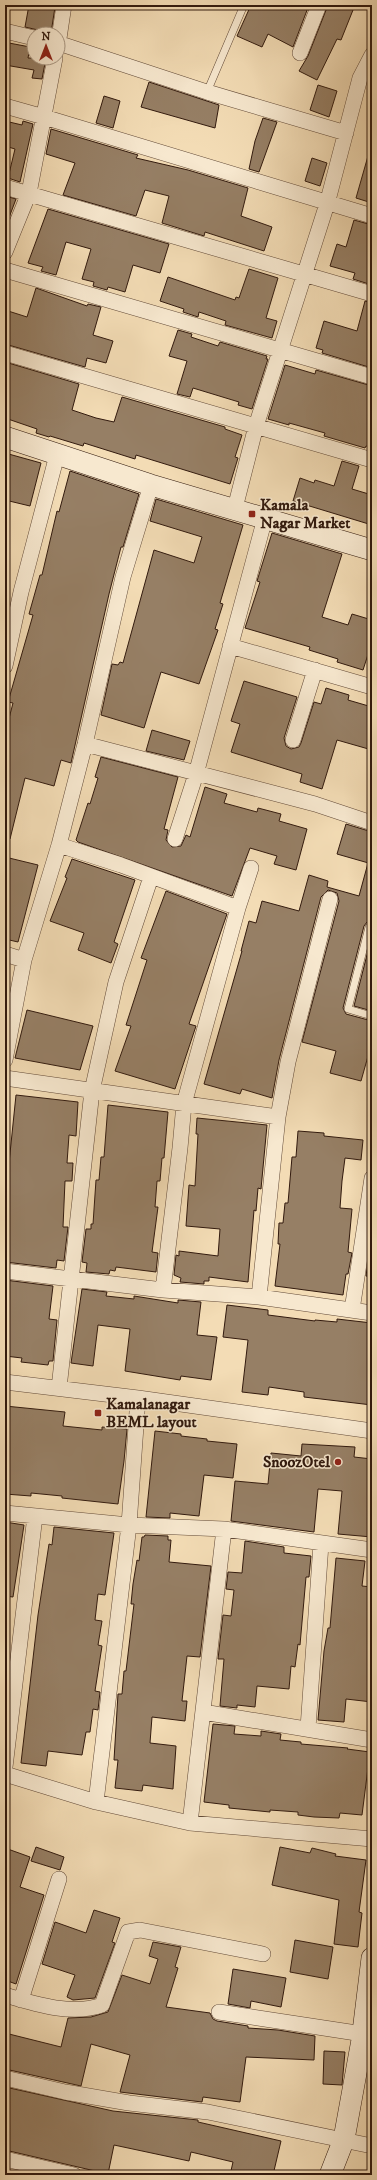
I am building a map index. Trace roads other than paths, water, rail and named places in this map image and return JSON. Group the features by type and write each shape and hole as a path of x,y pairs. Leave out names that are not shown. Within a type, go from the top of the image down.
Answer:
{"street":[{"path":"61,26 64,5"},
{"path":"300,53 319,5"},
{"path":"5,31 26,36"},
{"path":"66,47 207,92 346,133"},
{"path":"234,508 256,426 327,204 360,78 372,55"},
{"path":"5,252 29,193 53,66"},
{"path":"5,106 44,116 327,204 372,216"},
{"path":"5,187 213,249 372,294"},
{"path":"5,270 372,377"},
{"path":"5,353 372,460"},
{"path":"5,437 151,485 234,508 372,550"},
{"path":"5,666 21,592 57,455"},
{"path":"5,1060 24,960 58,845 85,744 123,577 151,485"},
{"path":"175,839 196,774 265,518"},
{"path":"230,646 372,686"},
{"path":"293,740 315,670"},
{"path":"85,744 315,804 372,823"},
{"path":"58,845 238,908"},
{"path":"163,1290 184,1104 238,908 251,868"},
{"path":"59,1388 92,1091 116,982 151,877"},
{"path":"259,1297 278,1116 290,1055 330,899"},
{"path":"5,954 24,960"},
{"path":"5,1078 278,1116"},
{"path":"352,1310 372,1178"},
{"path":"5,1271 163,1290 259,1297 372,1313"},
{"path":"5,1382 138,1398 372,1431"},
{"path":"96,1802 128,1525 138,1398"},
{"path":"5,1513 128,1525 224,1529 321,1544 372,1550"},
{"path":"5,1767 35,1516"},
{"path":"190,1823 224,1529"},
{"path":"308,1728 321,1544"},
{"path":"203,1712 308,1728 372,1740"},
{"path":"5,1774 96,1802 190,1823 372,1839"},
{"path":"21,2000 59,1879"},
{"path":"5,1995 43,2006 88,2010 102,2005 128,1932 140,1930 263,1954"},
{"path":"330,2175 344,2139 366,2038 372,1958"},
{"path":"219,2012 366,2038"},
{"path":"5,2078 65,2092 129,2103 208,2112 372,2146"},
{"path":"5,2159 18,2169 74,2175"}],"lane":[{"path":"207,92 244,5"},
{"path":"369,927 348,1009 372,1016"}],"place":[{"name":"Kamala Nagar Market","path":"252,514"},
{"name":"Kamalanagar BEML layout","path":"98,1413"},
{"name":"SnoozOtel","path":"338,1462"}]}
